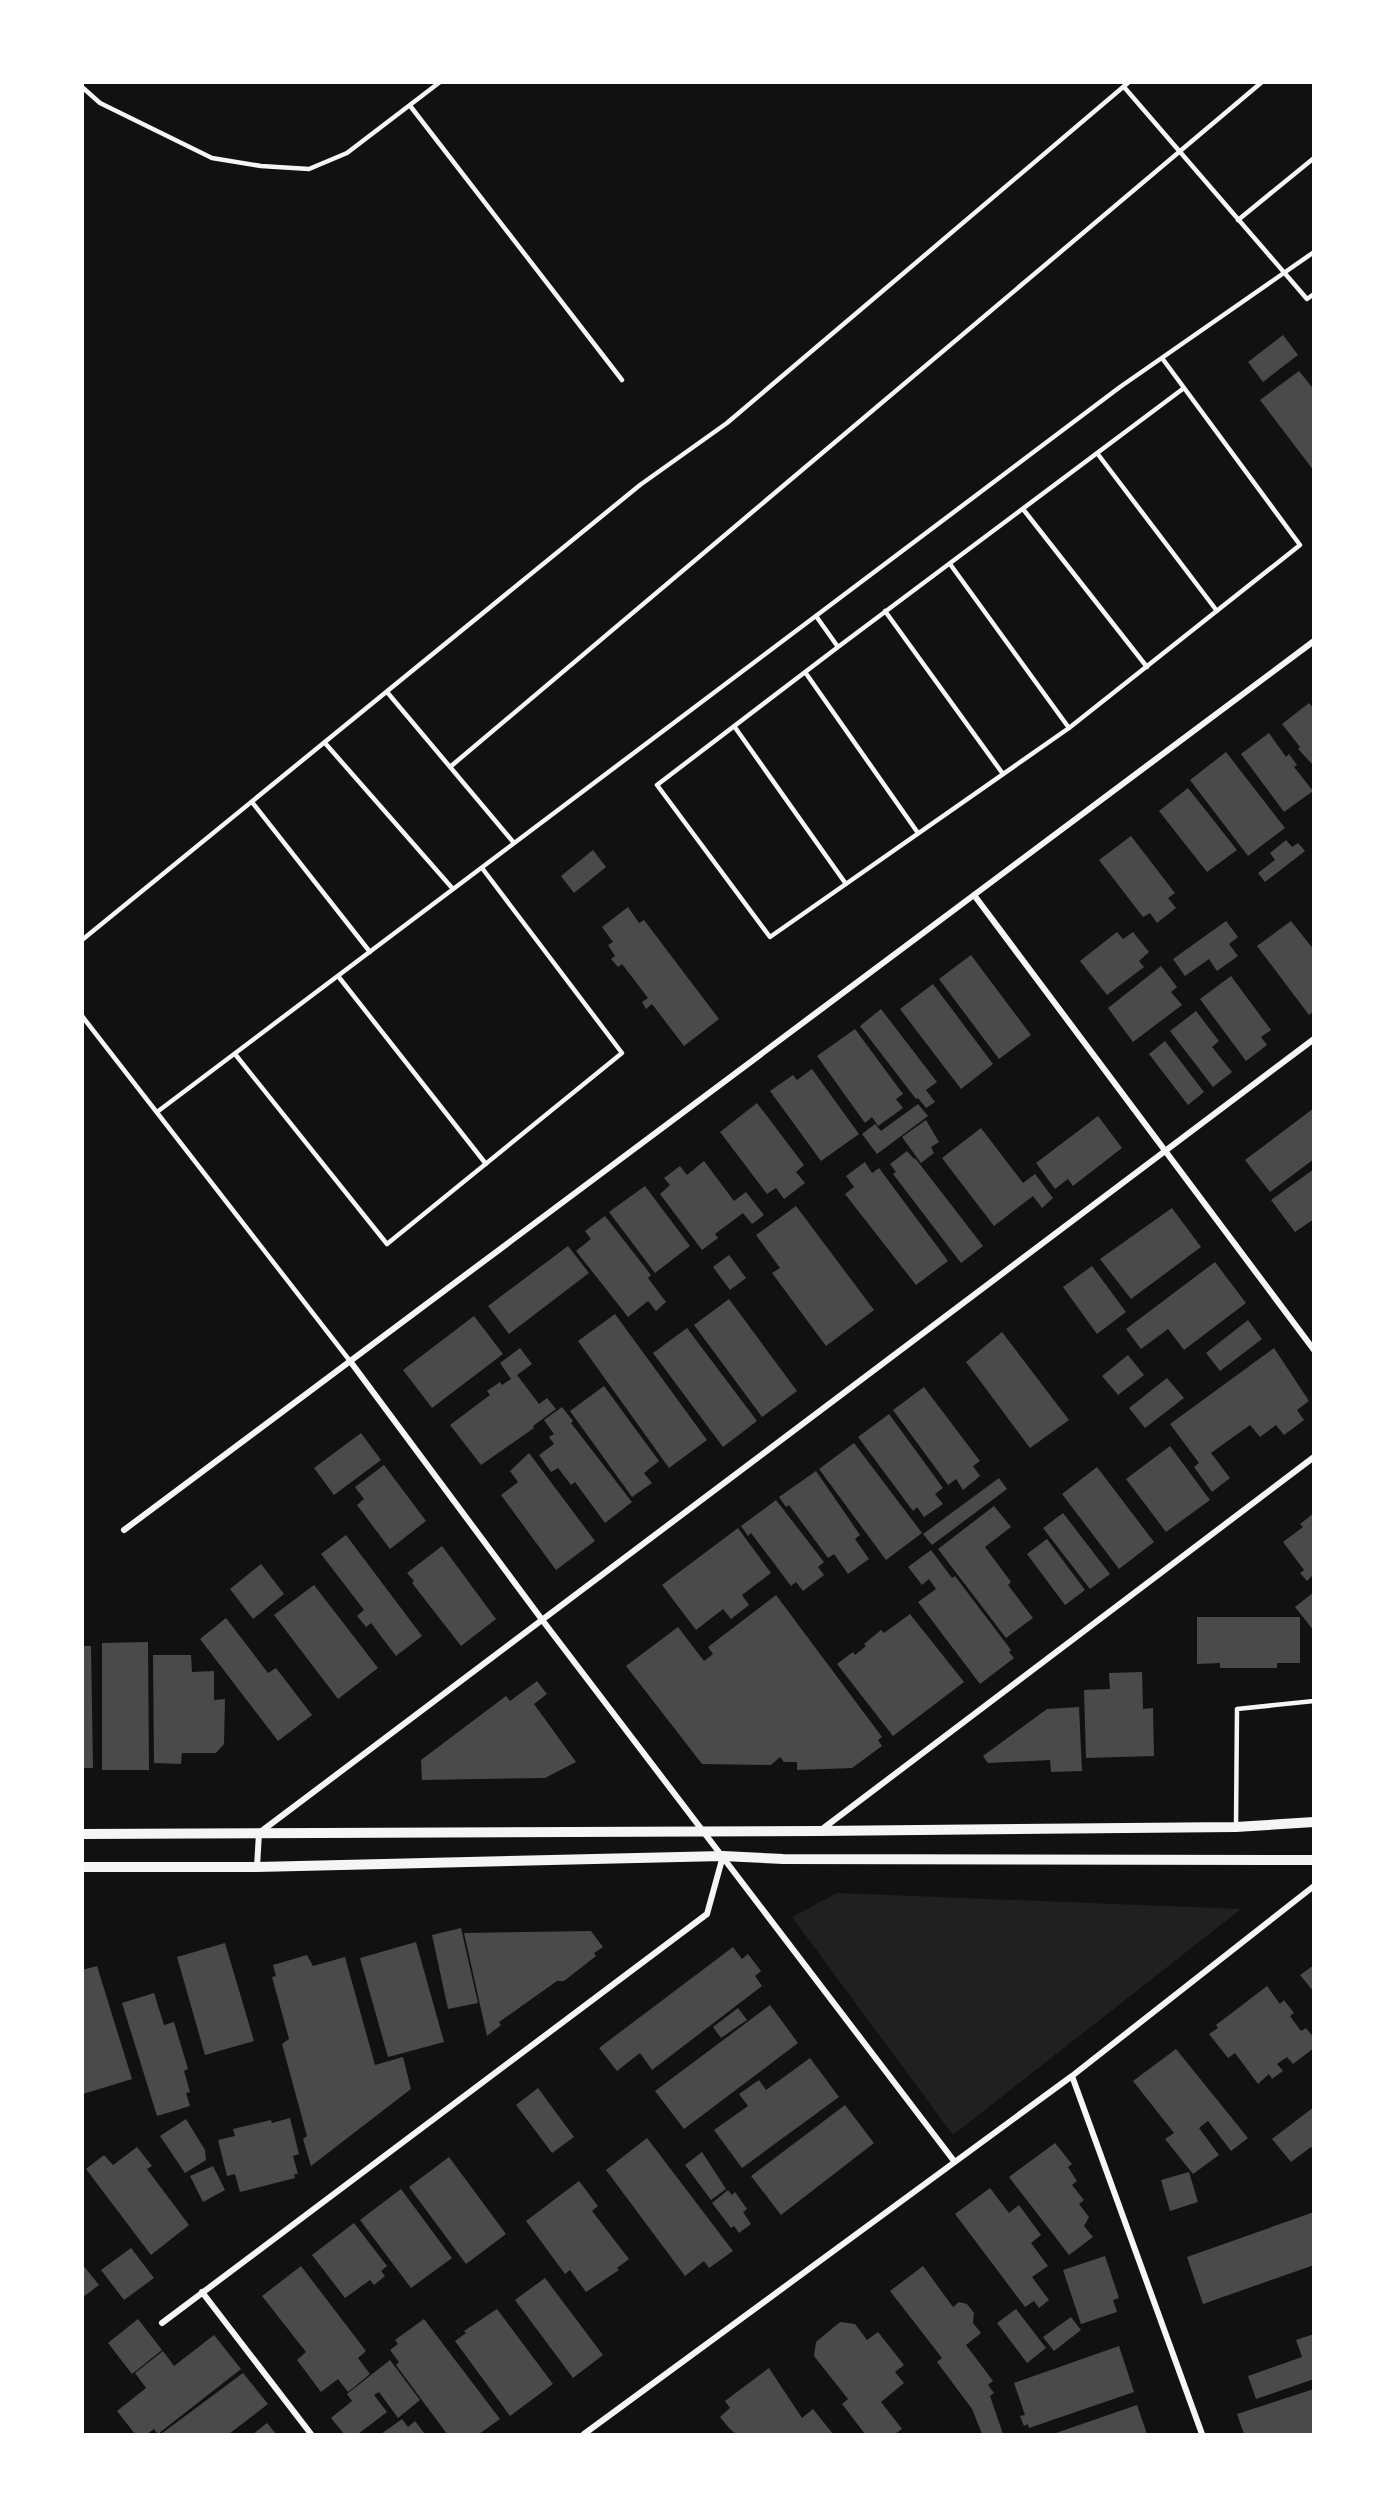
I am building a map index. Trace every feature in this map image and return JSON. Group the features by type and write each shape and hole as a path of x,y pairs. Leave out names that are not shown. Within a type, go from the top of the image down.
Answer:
{"street":[{"path":"124,1530 1314,641"},
{"path":"974,895 1163,1151 1314,1350"},
{"path":"257,1867 259,1833 1314,1039"},
{"path":"350,1361 543,1621 954,2161"},
{"path":"819,1831 1314,1457"},
{"path":"82,1834 1236,1827 1314,1822"},
{"path":"162,2323 707,1914 723,1856"},
{"path":"82,1867 257,1867 723,1856 783,1859 1314,1860"},
{"path":"584,2434 1072,2076 1314,1886"},
{"path":"1072,2076 1202,2434"},
{"path":"202,2292 311,2434"}],"lane":[{"path":"82,87 100,103 212,158 309,169 347,153 411,107 440,82"},
{"path":"82,940 640,485 727,423 1129,82"},
{"path":"450,767 1262,82"},
{"path":"1124,87 1306,299 1314,294"},
{"path":"411,107 622,380"},
{"path":"1238,220 1314,158"},
{"path":"157,1112 1162,358 1314,252"},
{"path":"1162,358 1300,545 1069,728 771,937 657,785 1184,388"},
{"path":"1097,453 1217,611"},
{"path":"1023,509 1147,667"},
{"path":"950,564 1069,728"},
{"path":"885,611 1004,774"},
{"path":"816,616 838,647"},
{"path":"805,672 918,833"},
{"path":"387,692 514,843"},
{"path":"734,726 846,884"},
{"path":"325,743 453,889"},
{"path":"252,802 370,952"},
{"path":"235,1054 387,1244 622,1053 482,868"},
{"path":"338,976 486,1164"},
{"path":"82,1016 350,1361"},
{"path":"1236,1827 1237,1709 1314,1701"}],"shaded area":[{"path":"837,1893 1241,1909 953,2135 792,1917"}],"building":[{"path":"1283,335 1298,355 1263,382 1248,362"},
{"path":"1299,371 1312,387 1314,385 1314,471 1260,400"},
{"path":"1309,703 1314,709 1314,766 1298,749 1300,747 1282,724"},
{"path":"1269,733 1286,757 1289,754 1297,765 1294,767 1313,791 1284,812 1241,754"},
{"path":"1226,752 1285,828 1248,856 1190,780"},
{"path":"1188,788 1237,850 1207,872 1159,811"},
{"path":"1131,836 1175,893 1168,898 1176,908 1157,923 1150,913 1143,917 1099,860"},
{"path":"1286,840 1292,847 1298,843 1305,851 1265,882 1258,873 1275,860 1270,853"},
{"path":"593,850 606,867 574,893 561,876"},
{"path":"628,907 639,923 644,920 719,1019 684,1046 652,1004 646,1009 642,1002 648,998 622,964 618,967 611,959 615,956 608,945 613,942 602,927"},
{"path":"1226,921 1238,937 1229,944 1238,956 1217,971 1209,959 1185,976 1173,959"},
{"path":"1291,921 1314,950 1314,1011 1309,1015 1257,946"},
{"path":"1117,932 1123,939 1133,932 1149,952 1139,961 1144,967 1107,995 1080,961"},
{"path":"971,955 1031,1035 999,1059 939,979"},
{"path":"1161,966 1177,987 1171,992 1182,1005 1133,1042 1108,1008"},
{"path":"1231,976 1271,1030 1261,1037 1267,1045 1246,1061 1200,999"},
{"path":"933,984 993,1064 961,1089 900,1009"},
{"path":"881,1009 937,1082 926,1090 935,1102 926,1108 918,1098 916,1099 860,1026"},
{"path":"1196,1011 1219,1041 1212,1047 1232,1072 1213,1087 1170,1031"},
{"path":"855,1029 903,1094 896,1099 903,1108 878,1126 872,1117 865,1123 817,1056"},
{"path":"1165,1041 1204,1092 1188,1105 1149,1054"},
{"path":"812,1069 859,1134 821,1161 770,1091 793,1075 797,1080"},
{"path":"757,1103 804,1165 796,1172 805,1183 784,1199 776,1188 767,1194 720,1132"},
{"path":"918,1104 928,1116 877,1154 862,1134 875,1124 881,1131"},
{"path":"1314,1108 1314,1159 1270,1192 1245,1160"},
{"path":"1098,1116 1122,1148 1073,1186 1068,1179 1055,1189 1036,1163"},
{"path":"926,1120 939,1142 931,1147 934,1153 921,1163 902,1137"},
{"path":"981,1128 1023,1183 1035,1174 1053,1198 1042,1208 1033,1196 994,1226 942,1158"},
{"path":"907,1151 915,1158 983,1246 961,1263 893,1174 896,1172 890,1164"},
{"path":"704,1161 734,1201 746,1192 764,1215 752,1224 743,1213 715,1234 718,1238 702,1250 660,1194 670,1185 664,1178 680,1166 687,1175"},
{"path":"865,1162 872,1173 879,1168 948,1261 916,1285 845,1194 854,1187 846,1176"},
{"path":"1314,1169 1314,1219 1295,1232 1271,1200"},
{"path":"645,1186 690,1246 655,1273 609,1212"},
{"path":"796,1206 874,1310 826,1346 772,1273 780,1268 756,1235"},
{"path":"1172,1208 1201,1247 1131,1299 1100,1259"},
{"path":"605,1216 651,1275 648,1278 666,1302 656,1311 648,1301 628,1317 576,1251 591,1239 585,1231"},
{"path":"568,1246 589,1273 509,1334 488,1306"},
{"path":"729,1255 746,1278 730,1290 713,1267"},
{"path":"1215,1262 1246,1303 1184,1350 1168,1329 1141,1349 1126,1329"},
{"path":"1092,1266 1126,1312 1097,1334 1063,1287"},
{"path":"729,1299 797,1391 762,1417 694,1325"},
{"path":"615,1314 707,1440 669,1468 578,1341"},
{"path":"474,1316 503,1354 432,1408 403,1370"},
{"path":"1248,1320 1262,1339 1220,1371 1206,1353"},
{"path":"687,1328 757,1421 723,1447 653,1353"},
{"path":"1002,1332 1069,1420 1030,1448 966,1362"},
{"path":"520,1348 532,1364 517,1375 539,1404 547,1398 556,1409 533,1426 534,1428 481,1465 450,1425 490,1395 487,1391 500,1382 502,1385 511,1379 500,1363"},
{"path":"1274,1348 1309,1401 1297,1410 1304,1420 1284,1435 1276,1425 1260,1437 1250,1425 1211,1453 1230,1478 1212,1492 1194,1467 1199,1463 1170,1424"},
{"path":"1128,1355 1144,1375 1118,1395 1102,1376"},
{"path":"1167,1378 1184,1398 1145,1428 1129,1408"},
{"path":"604,1386 659,1461 644,1473 652,1483 632,1497 570,1411"},
{"path":"924,1387 980,1461 973,1466 980,1476 963,1490 956,1479 948,1485 893,1410"},
{"path":"562,1407 573,1421 571,1423 632,1502 605,1523 575,1482 571,1485 558,1468 551,1472 539,1455 554,1444 549,1437 554,1434 544,1420"},
{"path":"889,1414 943,1488 935,1494 943,1504 924,1517 917,1507 913,1511 858,1437"},
{"path":"361,1433 381,1460 334,1495 314,1468"},
{"path":"854,1443 922,1533 886,1560 819,1469"},
{"path":"1170,1446 1210,1500 1166,1532 1126,1479"},
{"path":"529,1453 595,1541 556,1570 501,1495 518,1482 510,1471"},
{"path":"384,1465 426,1521 390,1549 357,1505 364,1499 355,1487"},
{"path":"1097,1467 1154,1542 1119,1569 1062,1494"},
{"path":"816,1471 860,1535 855,1539 869,1559 848,1574 834,1554 828,1558 789,1505 786,1507 779,1497"},
{"path":"999,1478 1007,1489 932,1545 923,1534"},
{"path":"776,1500 824,1562 818,1567 824,1575 803,1591 796,1582 791,1586 751,1533 748,1536 741,1526"},
{"path":"994,1506 1011,1527 985,1547 1011,1582 1008,1585 1033,1618 1006,1638 938,1549"},
{"path":"1063,1513 1110,1574 1090,1589 1043,1528"},
{"path":"1314,1513 1314,1578 1312,1576 1307,1581 1300,1573 1304,1570 1283,1542 1303,1527 1300,1524"},
{"path":"738,1528 771,1573 742,1595 749,1605 731,1619 723,1609 696,1630 662,1585"},
{"path":"346,1535 422,1636 396,1656 371,1623 366,1627 357,1616 364,1610 321,1554"},
{"path":"1047,1539 1085,1590 1065,1605 1027,1554"},
{"path":"442,1546 496,1619 461,1646 412,1583 414,1581 407,1573"},
{"path":"931,1550 952,1578 955,1576 1011,1650 1009,1652 1014,1658 980,1684 918,1602 936,1589 929,1579 922,1585 908,1567"},
{"path":"261,1564 284,1594 253,1619 230,1589"},
{"path":"314,1585 378,1668 338,1699 274,1615"},
{"path":"1314,1592 1314,1631 1295,1607"},
{"path":"776,1595 882,1737 878,1740 882,1746 852,1768 797,1770 797,1762 784,1762 780,1757 771,1765 702,1764 626,1666 678,1627 704,1661 713,1654 708,1647"},
{"path":"910,1614 964,1682 893,1736 837,1664 853,1652 855,1655 881,1630 884,1633"},
{"path":"1197,1617 1300,1617 1300,1663 1277,1663 1277,1668 1220,1668 1220,1663 1197,1664"},
{"path":"226,1618 268,1673 276,1668 312,1715 278,1741 200,1639"},
{"path":"148,1642 149,1770 102,1770 102,1643"},
{"path":"82,1646 91,1646 93,1768 82,1768"},
{"path":"153,1655 191,1655 192,1672 214,1671 214,1700 225,1699 224,1744 216,1753 182,1753 181,1764 154,1763"},
{"path":"1142,1672 1143,1709 1153,1708 1154,1756 1086,1758 1084,1690 1110,1689 1109,1673"},
{"path":"537,1681 547,1694 534,1704 576,1762 545,1778 422,1780 421,1760 506,1696 510,1701"},
{"path":"1079,1707 1082,1771 1051,1772 1050,1760 988,1763 983,1756 1047,1709"},
{"path":"461,1928 478,2003 448,2009 432,1935"},
{"path":"591,1931 603,1947 594,1953 596,1956 564,1981 557,1981 499,2022 501,2025 487,2036 464,1933"},
{"path":"416,1942 444,2042 388,2057 360,1958"},
{"path":"225,1943 254,2041 205,2055 177,1957"},
{"path":"733,1947 742,1959 748,1954 761,1971 755,1976 762,1986 652,2070 640,2053 617,2071 599,2048"},
{"path":"307,1955 313,1966 345,1957 375,2065 403,2057 411,2089 311,2166 303,2139 307,2136 282,2044 289,2039 272,1977 276,1976 273,1965"},
{"path":"1314,1965 1314,1992 1300,1975"},
{"path":"97,1966 132,2079 83,2094 82,1970"},
{"path":"1267,1986 1280,2004 1284,2000 1294,2013 1290,2016 1301,2031 1306,2028 1314,2038 1314,2048 1293,2064 1287,2057 1277,2064 1283,2071 1272,2079 1269,2074 1258,2084 1235,2053 1228,2058 1209,2034 1218,2028 1216,2025"},
{"path":"154,1993 164,2025 174,2022 188,2069 184,2071 190,2092 186,2093 190,2106 157,2116 122,2003"},
{"path":"770,2005 798,2043 684,2129 655,2091"},
{"path":"738,2008 747,2020 721,2038 713,2027"},
{"path":"1176,2049 1248,2138 1231,2151 1208,2121 1199,2128 1219,2155 1193,2174 1165,2139 1174,2133 1133,2081"},
{"path":"810,2058 839,2097 742,2168 714,2130 748,2106 739,2094 759,2080 766,2090"},
{"path":"538,2088 574,2137 552,2153 516,2105"},
{"path":"845,2105 874,2143 781,2215 751,2176"},
{"path":"1314,2107 1314,2150 1311,2147 1291,2162 1272,2139"},
{"path":"290,2118 299,2154 293,2156 298,2174 294,2174 295,2178 240,2192 235,2174 227,2176 218,2140 235,2136 233,2129"},
{"path":"186,2119 205,2150 206,2160 185,2173 160,2136"},
{"path":"647,2138 733,2251 709,2268 704,2261 685,2276 606,2170"},
{"path":"1055,2143 1072,2164 1068,2167 1077,2181 1072,2185 1084,2200 1079,2204 1089,2217 1084,2226 1093,2237 1069,2255 1009,2177"},
{"path":"137,2147 152,2166 147,2169 189,2225 151,2255 86,2169 104,2155 113,2165"},
{"path":"702,2152 726,2189 711,2200 685,2165"},
{"path":"449,2157 506,2234 466,2264 409,2187"},
{"path":"213,2166 225,2190 203,2202 190,2176"},
{"path":"1189,2172 1198,2202 1170,2211 1161,2180"},
{"path":"579,2181 598,2206 592,2211 629,2259 617,2268 619,2270 586,2292 570,2270 565,2274 526,2221"},
{"path":"990,2188 1009,2213 1019,2205 1041,2235 1031,2243 1048,2266 1032,2277 1049,2300 1039,2308 1034,2301 1025,2307 955,2214"},
{"path":"401,2189 452,2258 411,2288 360,2220"},
{"path":"728,2190 732,2195 735,2192 747,2209 743,2212 751,2224 739,2233 734,2226 731,2228 712,2203"},
{"path":"1314,2212 1314,2265 1203,2304 1187,2257"},
{"path":"354,2223 387,2266 381,2271 385,2276 374,2285 370,2280 345,2298 312,2255"},
{"path":"131,2248 154,2278 124,2300 101,2270"},
{"path":"1105,2256 1119,2298 1113,2300 1117,2312 1081,2324 1063,2270"},
{"path":"82,2264 99,2285 82,2298"},
{"path":"301,2266 366,2351 358,2358 370,2374 348,2392 338,2379 321,2392 297,2360 306,2352 262,2296"},
{"path":"923,2266 953,2307 959,2302 967,2304 974,2313 973,2323 981,2333 966,2345 993,2381 988,2385 994,2393 990,2396 1003,2434 982,2434 972,2409 937,2362 942,2358 890,2291"},
{"path":"545,2278 603,2355 573,2378 515,2300"},
{"path":"497,2309 553,2384 510,2416 455,2341 466,2333 464,2331"},
{"path":"1016,2309 1046,2348 1027,2363 997,2323"},
{"path":"1071,2317 1081,2330 1054,2351 1043,2337"},
{"path":"138,2319 162,2350 132,2374 108,2343"},
{"path":"424,2319 500,2419 479,2434 447,2434 396,2365 399,2362 390,2350 398,2344 395,2340"},
{"path":"840,2322 855,2324 867,2340 878,2332 904,2365 895,2372 904,2383 881,2402 902,2429 895,2434 865,2434 842,2404 848,2399 814,2356 816,2342"},
{"path":"1314,2334 1314,2379 1256,2399 1248,2376 1302,2357 1296,2340"},
{"path":"214,2335 241,2369 158,2434 154,2429 147,2434 135,2434 117,2411 146,2388 135,2373 163,2351 174,2366"},
{"path":"1119,2346 1134,2392 1029,2428 1028,2424 1024,2426 1020,2416 1025,2415 1014,2383"},
{"path":"390,2360 420,2400 398,2418 379,2392 374,2395 387,2412 358,2434 344,2434 331,2418 352,2401 347,2394"},
{"path":"769,2368 802,2418 813,2409 833,2434 736,2434 730,2429 720,2417 730,2408 725,2401"},
{"path":"243,2373 268,2404 229,2434 161,2434"},
{"path":"1314,2389 1314,2434 1244,2434 1237,2414"},
{"path":"1137,2405 1147,2434 1053,2434"},
{"path":"402,2419 408,2427 415,2421 425,2434 381,2434"},
{"path":"267,2423 276,2434 253,2434"}]}
